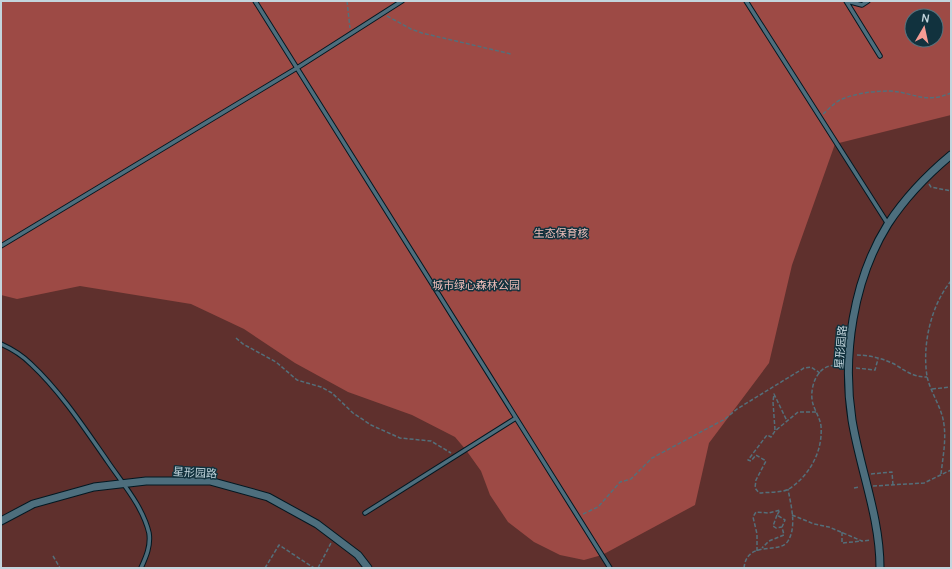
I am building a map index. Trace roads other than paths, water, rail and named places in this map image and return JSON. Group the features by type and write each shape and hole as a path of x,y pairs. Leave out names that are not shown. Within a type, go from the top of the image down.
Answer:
{"street":[{"name":"星形园路","path":"880,568 878,540 868,486 852,420 848,388 849,355 853,321 866,270 888,224 910,195 951,155"},
{"name":"星形园路","path":"1,521 33,504 94,487 146,481 210,481 268,497 317,524 358,555 368,568"}],"lane":[{"path":"255,1 610,568"},
{"path":"1,246 297,68 402,1"},
{"path":"746,1 888,224"},
{"path":"846,1 862,5 868,1"},
{"path":"846,1 880,56"},
{"path":"1,344 15,350 32,364 50,384 87,432 123,484 143,518 149,534 148,550 141,568"},
{"path":"365,513 516,418"}],"park label":[{"name":"生态保育核","path":"561,232"},
{"name":"城市绿心森林公园","path":"476,284"}]}
